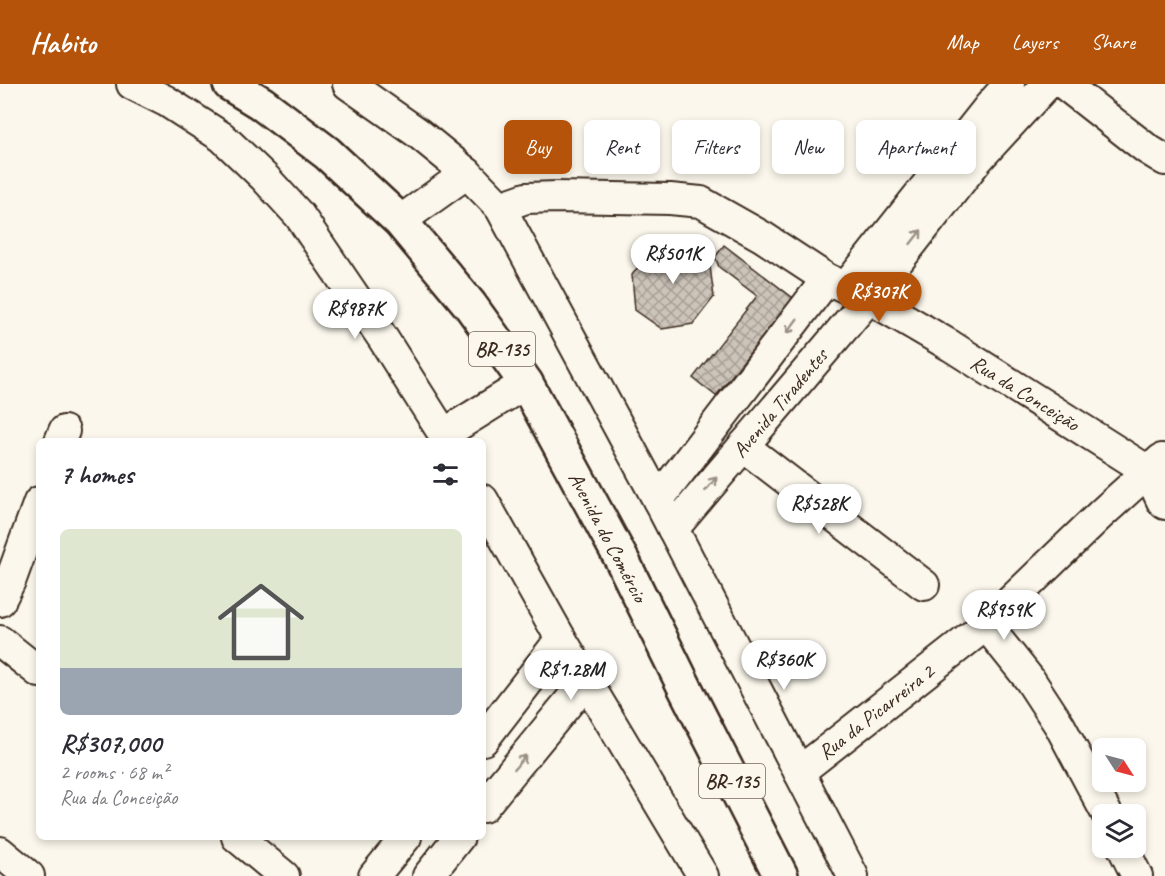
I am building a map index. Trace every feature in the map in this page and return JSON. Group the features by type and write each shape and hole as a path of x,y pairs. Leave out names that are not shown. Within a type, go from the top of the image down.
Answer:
{"highway":[{"name":"Avenida do Comércio","path":"230,84 261,103 327,153 400,221 471,305 526,382 623,562 781,876"}],"street":[{"path":"132,84 166,101 222,137 299,215 382,337 446,437 526,382"},
{"path":"348,84 418,133 467,173 500,207 658,500 853,876"},
{"name":"Avenida Tiradentes","path":"673,529 743,446 847,288 1009,84"},
{"name":"Avenida Tiradentes","path":"847,288 978,159 1047,84"},
{"path":"1064,84 1147,149 1165,160"},
{"path":"400,221 467,173"},
{"path":"500,207 526,198 557,197 670,199 702,202 847,288 658,500"},
{"name":"Rua da Conceição","path":"847,288 1160,468"},
{"path":"743,446 924,585"},
{"path":"1160,468 1162,501 1165,504"},
{"name":"Rua da Picarreira 2","path":"799,772 986,625 1093,522 1160,468"},
{"path":"486,505 561,639 703,876"},
{"path":"0,601 36,510"},
{"path":"986,625 1030,680 1060,726 1102,804"},
{"path":"486,736 561,639"},
{"path":"0,641 36,670"},
{"path":"486,803 586,680"},
{"path":"241,840 284,876"},
{"path":"374,876 404,840"},
{"path":"428,876 457,840"},
{"path":"0,852 29,876"},
{"path":"1128,858 1137,876"}],"building":[{"path":"686,241 709,259 714,297 693,324 662,329 635,310 632,275 653,247"},
{"path":"724,245 793,298 716,396 693,378 757,296 719,267 715,257"}]}
